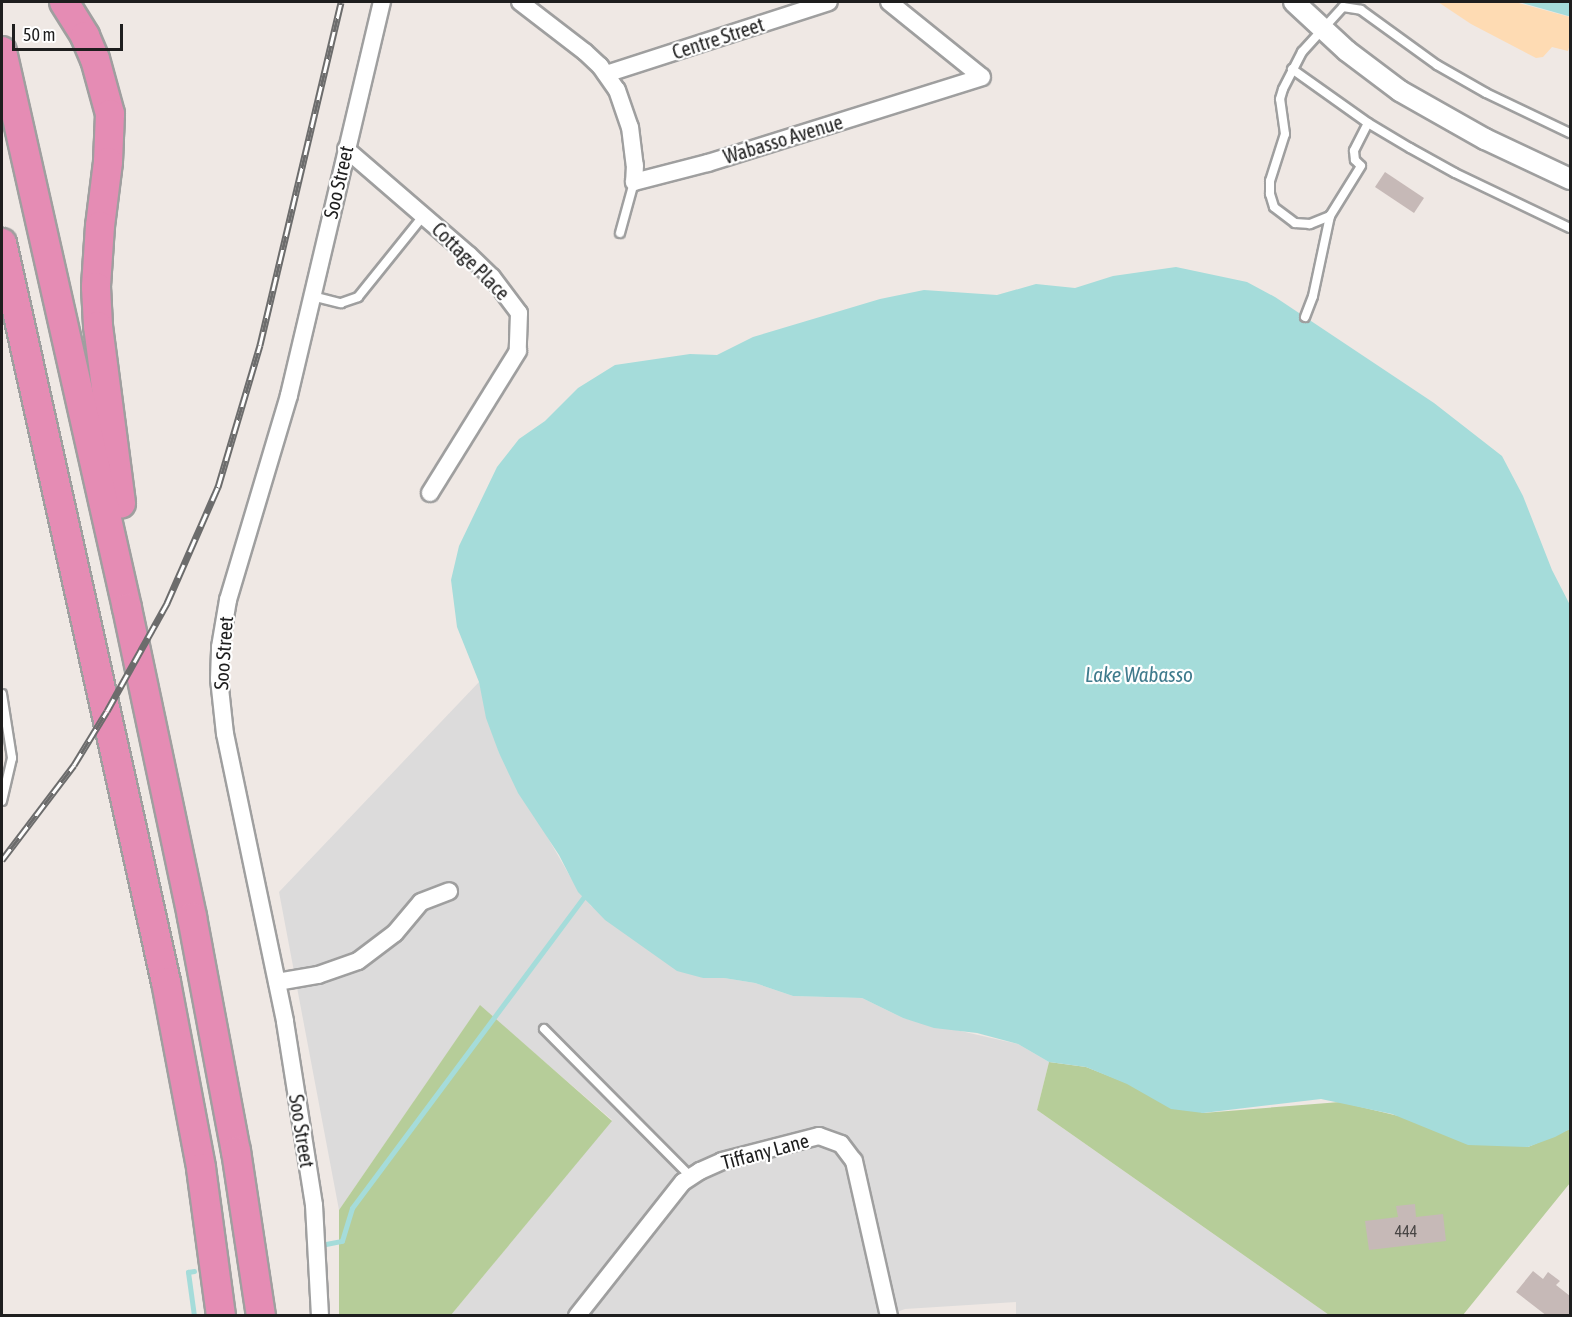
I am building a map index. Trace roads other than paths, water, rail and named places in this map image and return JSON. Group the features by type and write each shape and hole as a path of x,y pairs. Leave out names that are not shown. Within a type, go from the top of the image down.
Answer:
{"highway":[{"path":"64,2 92,51 105,88 110,114 109,153 100,226 96,287 98,326 127,549 128,608"},
{"path":"2,51 128,608 206,987 261,1316"},
{"path":"2,243 166,982 201,1168 221,1316"},
{"path":"2,309 33,387"}],"street":[{"name":"Soo Street","path":"320,1316 314,1205 277,982 225,734 219,679 220,647 225,611 289,395 382,2"},
{"path":"519,2 585,52 606,74 625,108 630,127 634,182"},
{"name":"Centre Street","path":"606,74 829,2"},
{"name":"Wabasso Avenue","path":"634,182 708,163 982,77 889,2"},
{"path":"1294,2 1366,67 1424,106 1485,139 1570,179"},
{"name":"Cottage Place","path":"346,149 492,277 519,313 518,351 510,369 485,402 430,493"},
{"path":"277,982 318,975 358,961 395,933 421,902 449,891"},
{"name":"Tiffany Lane","path":"577,1316 669,1197 691,1177 722,1161 807,1137 830,1138 849,1152 855,1166 889,1316"}],"lane":[{"path":"1330,216 1310,224 1295,223 1274,207 1270,194 1276,164 1286,134 1280,99 1292,69 1321,28 1343,7 1361,10 1437,65 1486,93 1570,133"},
{"path":"1292,69 1368,123 1455,173 1570,228"},
{"path":"1305,317 1313,296 1330,216 1361,166 1355,160 1354,151 1368,123"},
{"path":"620,233 634,182"},
{"path":"312,296 341,303 358,297 424,215"},
{"path":"2,694 12,758 2,801"},
{"path":"543,1029 691,1177"}],"water":[{"path":"1519,2 1570,2 1570,16 1568,16"},
{"name":"Lake Wabasso","path":"1176,267 1247,282 1275,297 1434,403 1502,456 1523,496 1552,570 1570,605 1570,1129 1555,1137 1528,1147 1468,1145 1392,1114 1321,1099 1203,1113 1171,1109 1127,1084 1086,1067 1049,1062 1018,1044 977,1033 934,1028 903,1018 862,998 793,996 755,983 724,978 703,978 677,971 605,920 578,892 559,855 518,793 499,753 486,718 479,682 457,627 451,580 459,546 497,467 519,439 545,421 578,388 615,365 690,354 717,355 753,337 880,299 924,290 997,295 1036,284 1075,288 1113,276"}],"waterway":[{"path":"326,1244 342,1241 352,1208 586,894"},
{"path":"194,1271 188,1272 194,1316"}],"railway":[{"path":"2,860 74,765 107,711 167,603 218,487 260,345 341,2"}]}
